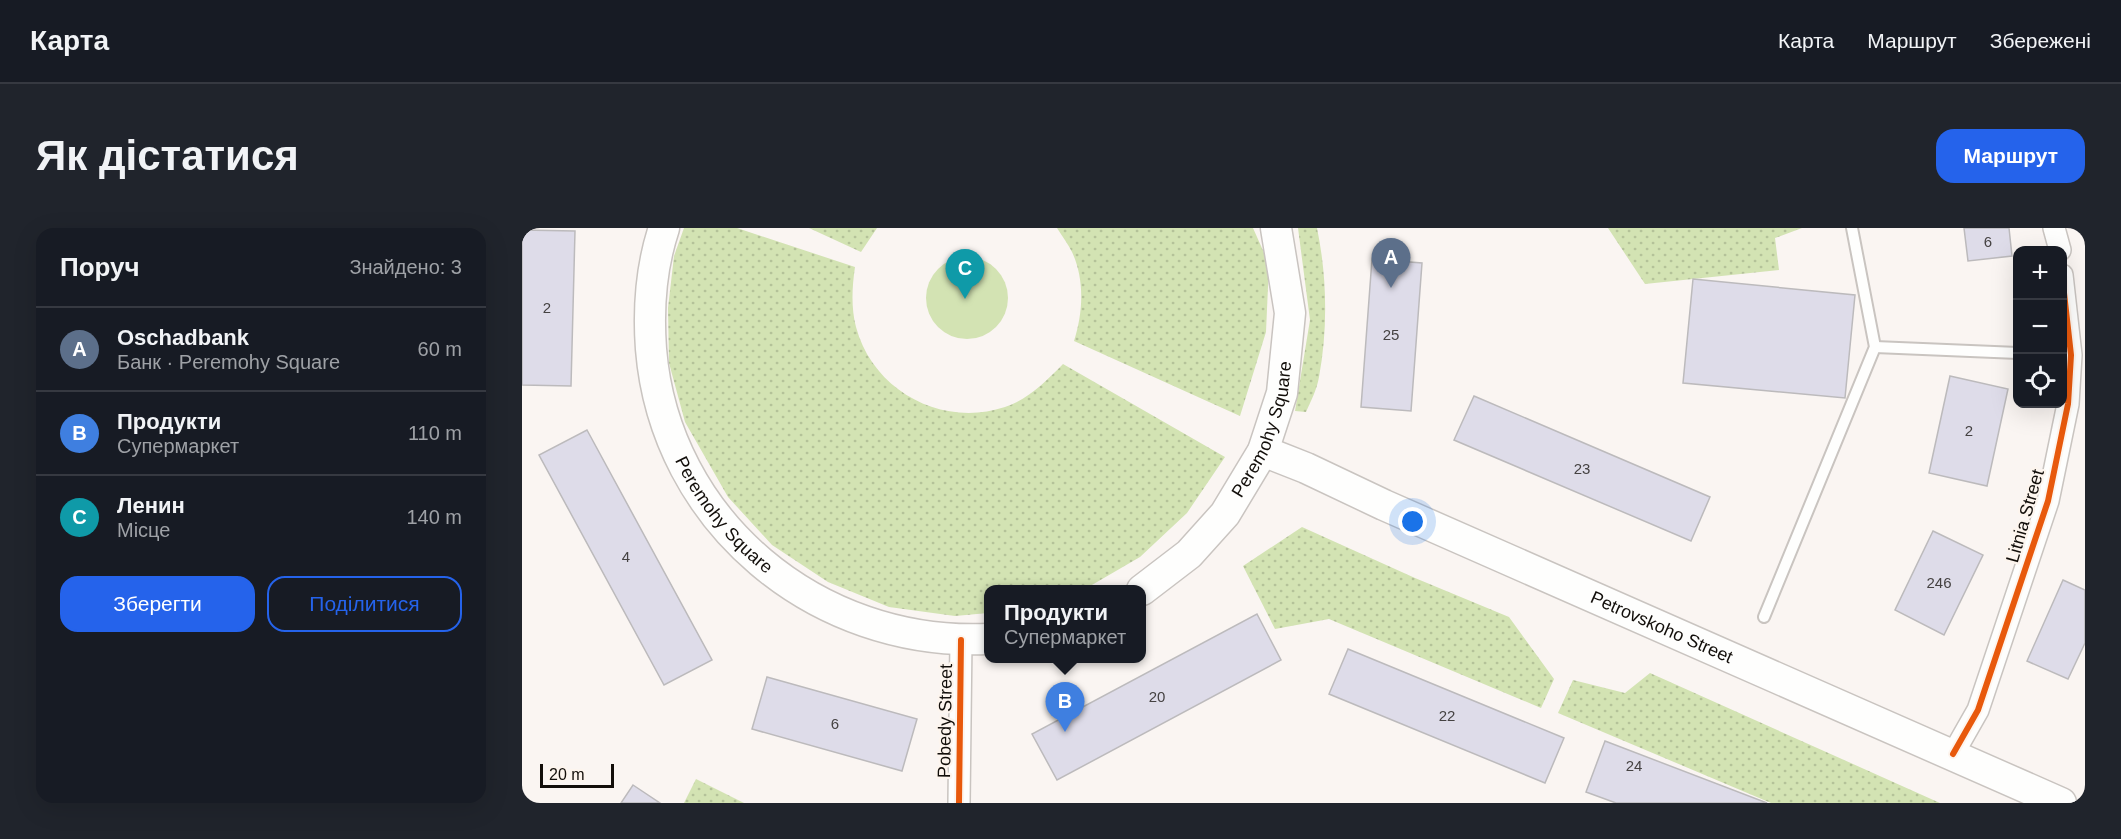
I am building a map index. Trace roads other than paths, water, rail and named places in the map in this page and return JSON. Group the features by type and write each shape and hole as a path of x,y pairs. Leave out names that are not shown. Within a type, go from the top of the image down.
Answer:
{"main road":[{"name":"Peremohy Square","path":"664,228 656,252 649,318 654,376 669,432 695,485 733,537 781,579 837,611 897,632 975,639"},
{"name":"Peremohy Square","path":"1146,587 1189,554 1225,514 1263,451 1282,393 1290,313 1276,228"},
{"name":"Petrovskoho Street","path":"1263,451 1306,468 1384,505 2061,803"}],"street":[{"path":"2054,228 2059,246"},
{"name":"Litnia Street","path":"1953,754 1978,710 2048,501 2068,404 2073,355 2066,300"},
{"name":"Pobedy Street","path":"959,803 975,639"}],"lane":[{"path":"1764,617 1875,347 1852,228"},
{"path":"1875,347 2013,353"}],"place":[{"name":"Oschadbank","path":"1391,288"},
{"name":"Ленин","path":"965,299"},
{"name":"Продукти","path":"1065,732"}]}
